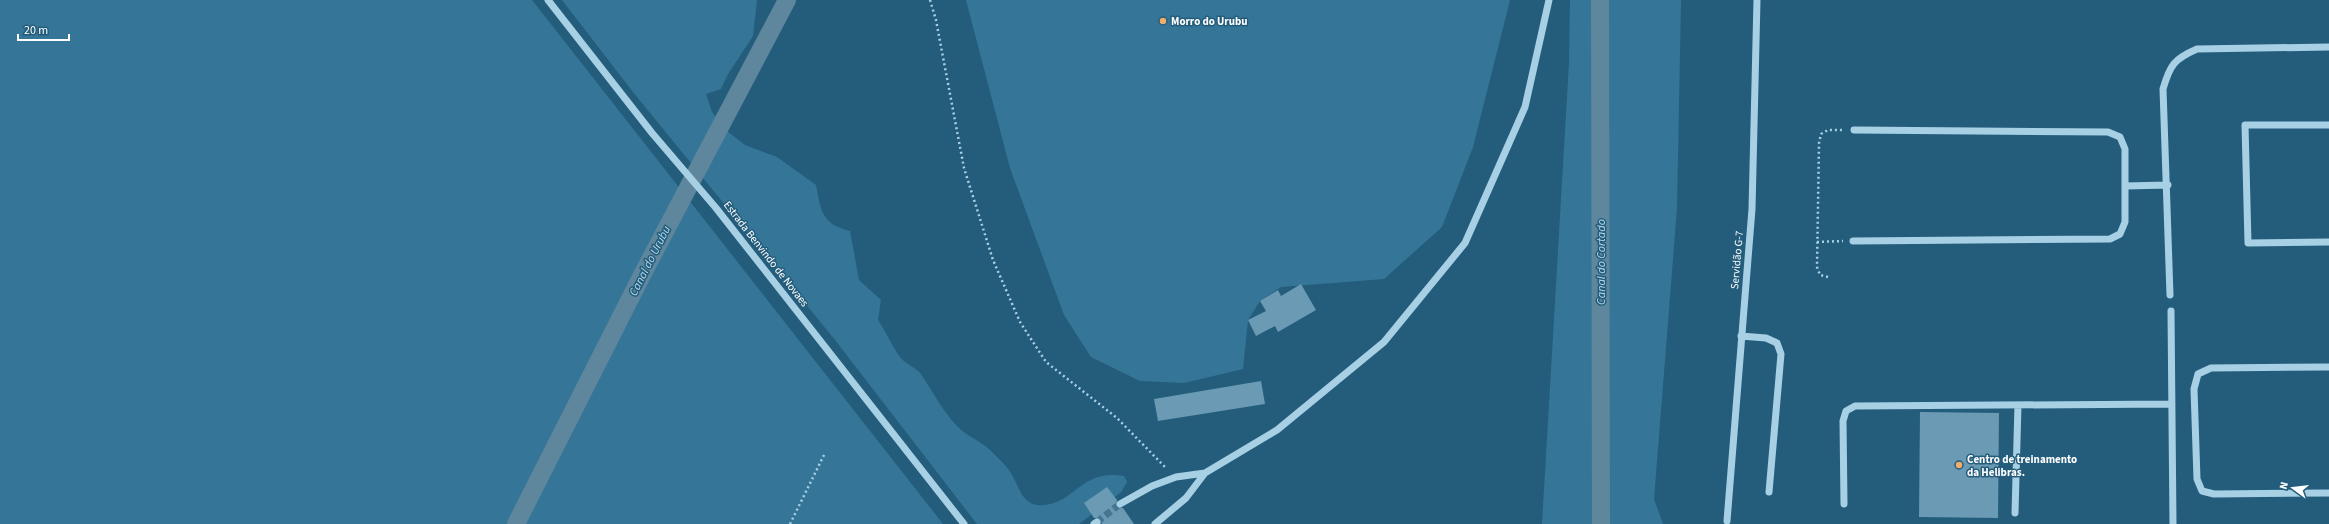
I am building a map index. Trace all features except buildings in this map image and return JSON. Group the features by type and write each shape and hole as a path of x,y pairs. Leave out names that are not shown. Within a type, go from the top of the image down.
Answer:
{"street":[{"name":"Estrada Benvindo de Novaes","path":"548,0 652,133 716,208 964,524"},
{"path":"1155,524 1186,498 1205,473 1277,430 1384,342 1464,243 1525,106 1549,0"},
{"name":"Servidão G-7","path":"1728,520 1752,209 1757,0"},
{"path":"2170,295 2168,185 2163,89 2168,70 2180,56 2197,49 2329,47"},
{"path":"2329,125 2245,125 2248,242 2329,242"},
{"path":"1853,241 2110,239 2120,234 2125,222 2125,149 2120,137 2108,132 1854,130"},
{"path":"2125,186 2168,185"},
{"path":"2171,312 2173,524"},
{"path":"1741,336 1777,343 1781,354 1770,492"},
{"path":"2329,367 2211,368 2198,374 2194,389 2197,479 2202,491 2214,494 2329,493"},
{"path":"1844,504 1843,421 1846,411 1854,406 2172,404"},
{"path":"2015,513 2018,405"},
{"path":"1120,504 1152,486 1176,477 1205,473"}],"path":[{"path":"930,0 936,20 964,168 993,260 1020,322 1046,362 1117,418 1176,477"},
{"path":"1828,277 1820,275 1817,267 1819,143 1821,134 1828,130 1854,130"},
{"path":"1817,242 1853,241"},
{"path":"790,524 826,453"}],"shaded area":[{"path":"0,0 532,0 943,524 0,524"},
{"path":"562,0 757,0 753,36 728,74 721,89 706,94 712,112 727,131 745,145 777,157 816,185 819,203 824,216 834,225 850,231 859,280 881,300 878,320 897,353 902,359 921,374 954,423 964,432 990,450 1006,466 1023,496 1027,500 1037,505 1055,503 1064,499 1088,482 1098,477 1109,475 1124,476 1127,482 1121,492 1079,524 977,524 835,340 633,92"},
{"path":"966,0 1510,0 1473,147 1442,227 1384,279 1281,287 1260,301 1248,320 1243,369 1184,383 1140,381 1091,357 1064,315 1010,168"},
{"path":"1570,0 1681,0 1677,208 1654,499 1663,524 1542,524 1569,63"}],"waterway":[{"name":"Canal do Urubu","path":"516,524 641,277 787,0"},
{"name":"Canal do Cortado","path":"1600,0 1601,524"}],"tunnel":[{"path":"1097,522 1120,504"}],"place":[{"name":"Morro do Urubu","path":"1163,21"},
{"name":"Centro de treinamento da Helibras.","path":"1959,465"}]}
